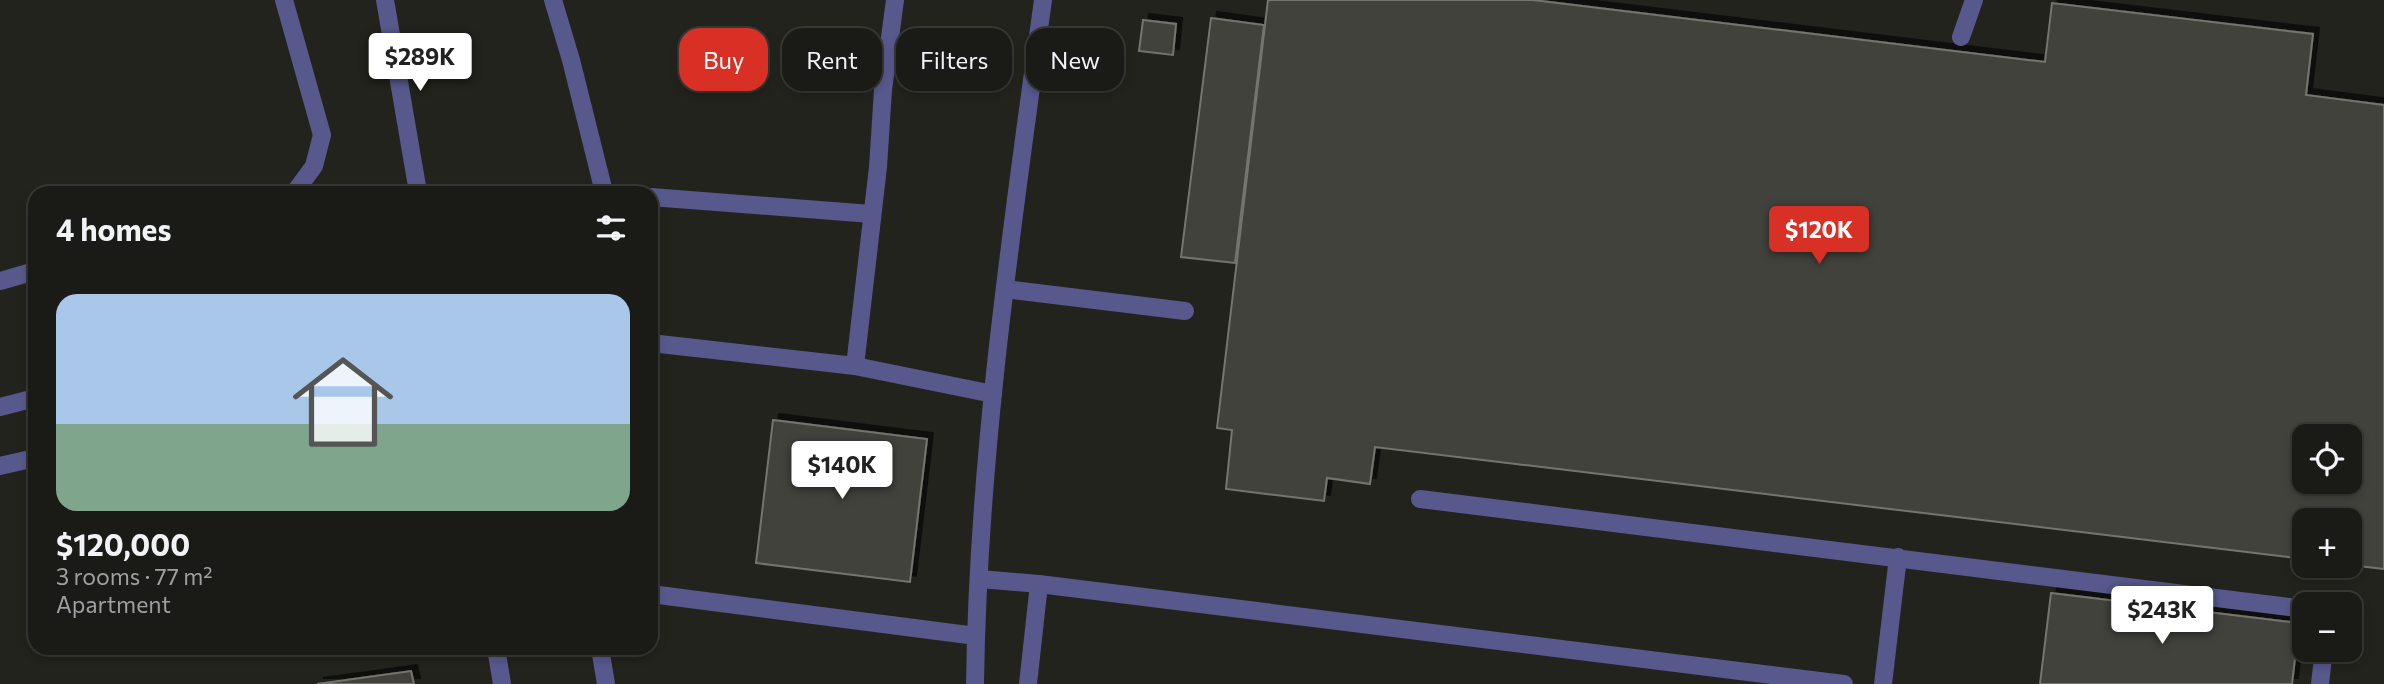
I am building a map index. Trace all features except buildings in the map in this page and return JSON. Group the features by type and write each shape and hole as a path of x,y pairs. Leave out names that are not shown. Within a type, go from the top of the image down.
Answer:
{"street":[{"path":"284,0 322,135 314,166 299,186"},
{"path":"385,0 417,186"},
{"path":"553,0 602,186"},
{"path":"855,366 895,0"},
{"path":"975,684 993,394 1043,0"},
{"path":"1961,37 1975,0"},
{"path":"658,198 871,214"},
{"path":"0,281 28,273"},
{"path":"1005,289 1185,312"},
{"path":"658,344 855,366 993,394"},
{"path":"0,407 28,400"},
{"path":"0,466 28,460"},
{"path":"1420,499 2292,607"},
{"path":"1883,684 1898,557"},
{"path":"980,579 1039,584 1844,684"},
{"path":"1028,684 1039,584"},
{"path":"658,594 976,636"},
{"path":"497,655 502,684"},
{"path":"601,655 606,684"},
{"path":"2320,684 2323,662"}]}
